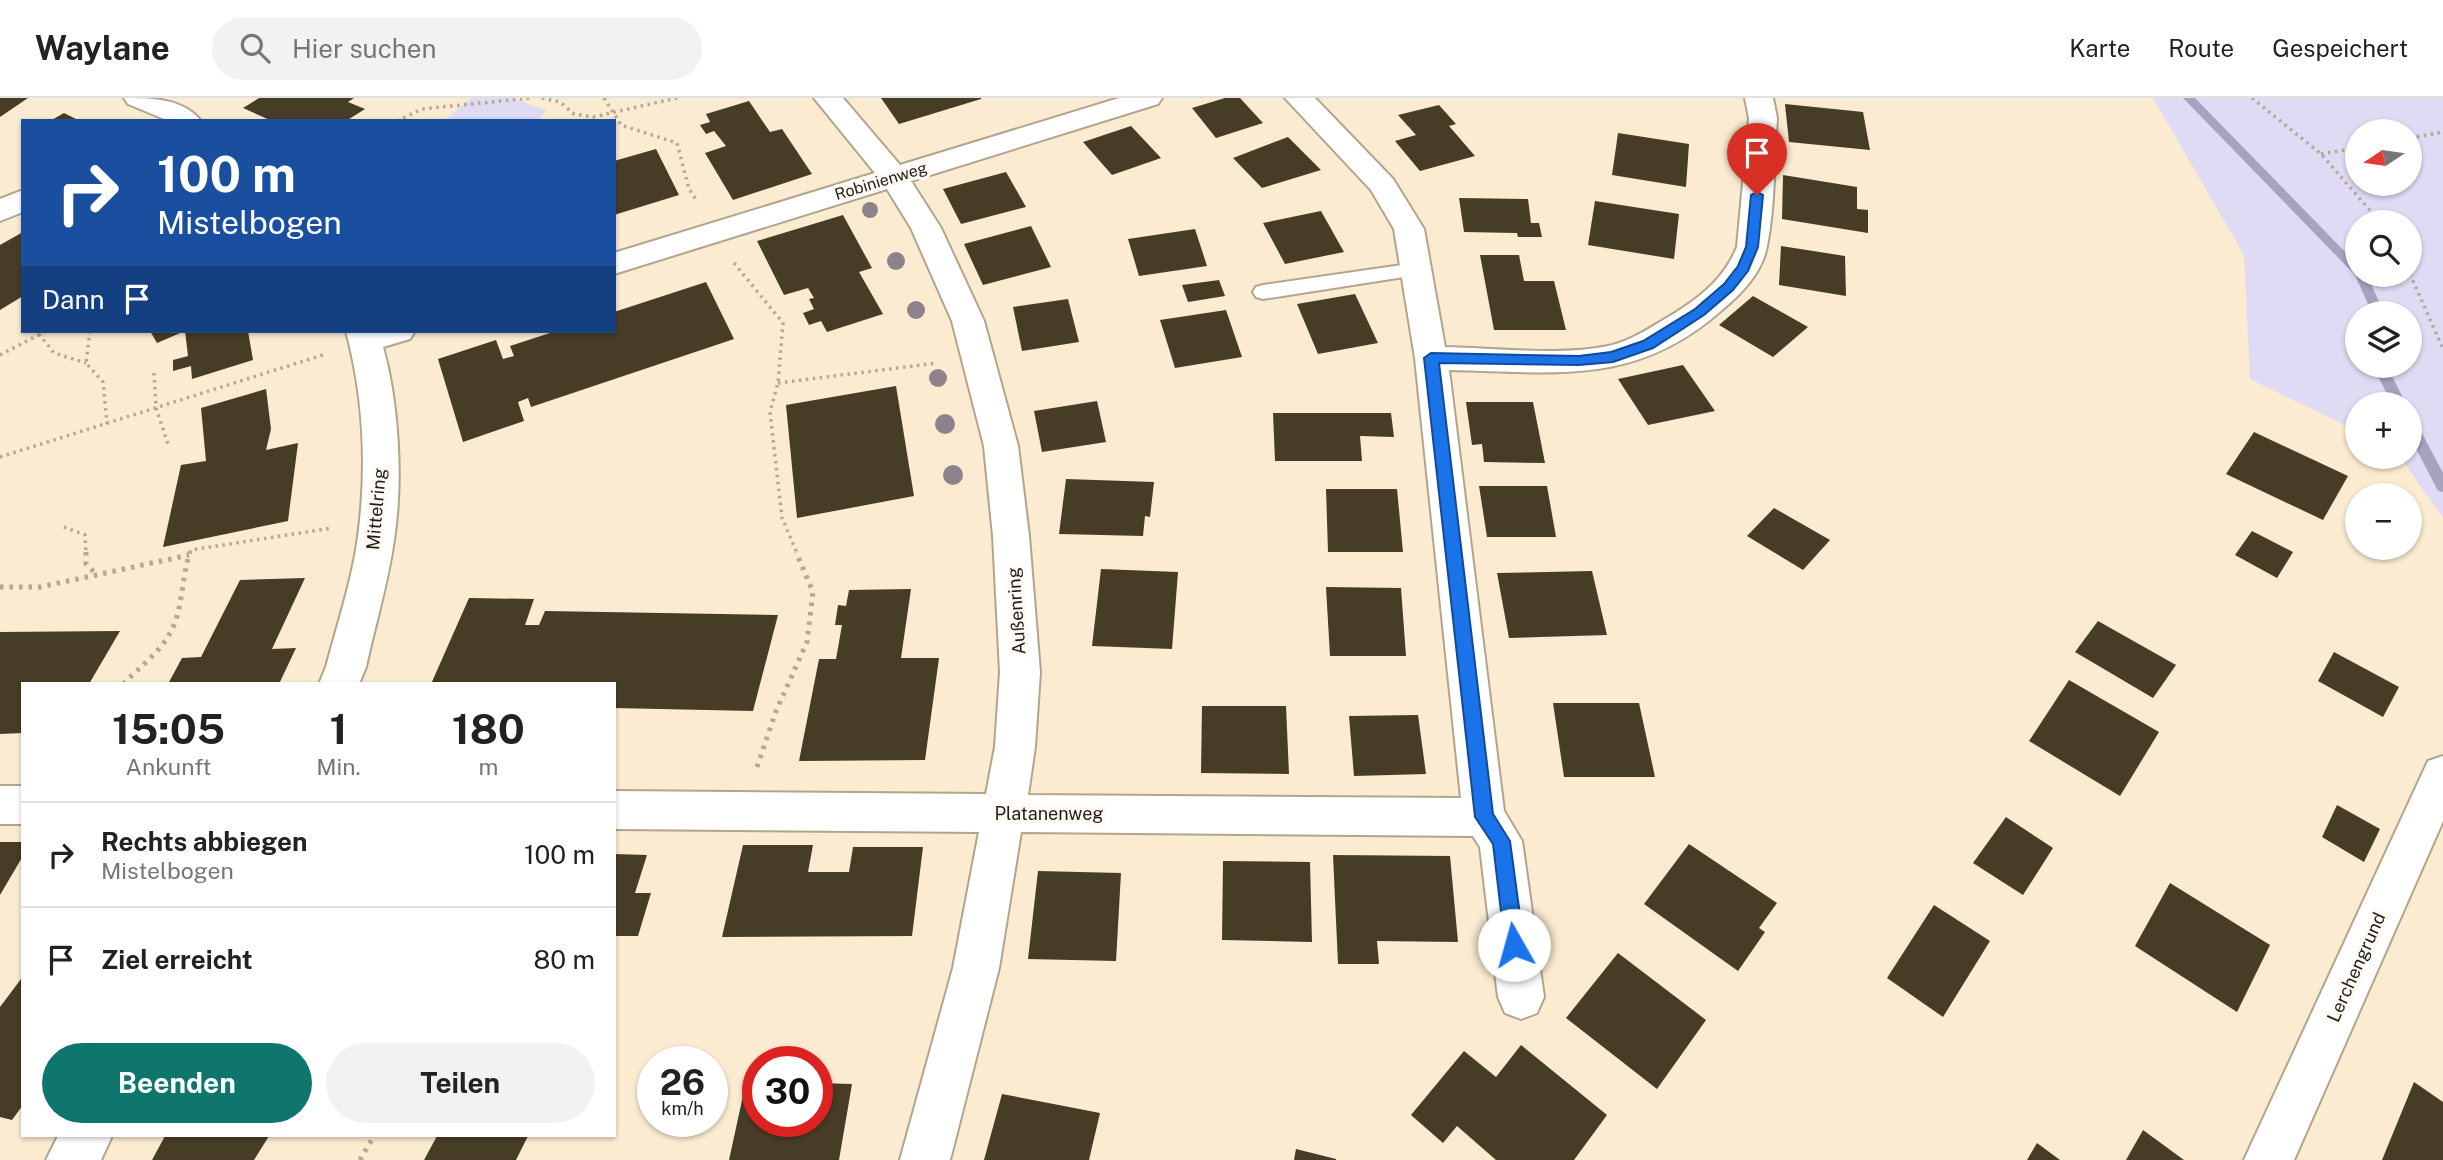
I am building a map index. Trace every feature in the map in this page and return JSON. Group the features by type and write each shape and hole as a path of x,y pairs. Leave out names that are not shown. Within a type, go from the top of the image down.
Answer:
{"street":[{"path":"138,98 174,118 201,98"},
{"name":"Außenring","path":"828,98 894,177 926,228 968,321 1001,446 1011,536 1020,672 1015,747 976,968 925,1160"},
{"name":"Robinienweg","path":"616,263 1147,98"},
{"path":"1298,98 1383,185 1409,229 1431,358 1484,817 1501,841 1521,997"},
{"path":"1431,358 1579,361 1613,357 1648,344 1700,312 1729,287 1744,268 1752,247 1763,118 1759,98"},
{"path":"0,212 21,200"},
{"path":"363,336 385,333"},
{"name":"Mittelring","path":"340,682 346,667 376,540 378,521 380,459 376,405 363,336"},
{"name":"Lerchengrund","path":"2269,1160 2443,774"},
{"path":"0,805 21,805"},
{"name":"Platanenweg","path":"616,810 1484,817"},
{"path":"71,1160 87,1137"}],"lane":[{"path":"1263,292 1416,269"}],"path":[{"path":"402,119 422,110 531,98"},
{"path":"542,98 560,102 574,114 593,117 677,98"},
{"path":"604,98 621,125 677,143 689,189 738,271 783,323 778,383 770,412 782,518 813,592 807,642 776,710 743,811"},
{"path":"2252,98 2321,154 2370,210"},
{"path":"2422,136 2443,132"},
{"path":"2321,154 2345,150"},
{"path":"2416,287 2443,349"},
{"path":"86,363 90,333"},
{"path":"0,355 39,334 54,353 86,363 103,382 107,424"},
{"path":"0,457 156,408 363,336"},
{"path":"778,383 946,362"},
{"path":"154,373 156,408 168,444"},
{"path":"126,682 170,636 180,609 191,550 378,521"},
{"path":"64,527 85,535 86,564 96,573"},
{"path":"0,587 40,587 189,555"},
{"path":"360,1160 373,1137"}],"shaded area":[{"path":"471,98 513,98 547,111 538,119 446,119"},
{"path":"2153,98 2443,98 2443,518 2422,488 2422,483 2418,483 2408,469 2422,469 2422,392 2345,392 2345,425 2250,379 2244,255"}],"building":[{"path":"0,98 28,98 0,117"},
{"path":"259,98 354,98 348,102 365,109 349,119 268,119 243,108"},
{"path":"881,98 981,98 981,99 899,124"},
{"path":"1225,98 1240,98 1263,123 1216,138 1192,108"},
{"path":"749,101 770,132 782,129 812,174 733,200 705,153 726,146 714,131 706,134 700,125 710,122 706,114"},
{"path":"1785,104 1863,112 1870,150 1789,142"},
{"path":"1439,105 1456,124 1449,126 1475,156 1420,171 1395,141 1416,135 1398,115"},
{"path":"64,113 76,119 54,119"},
{"path":"1131,126 1161,158 1112,175 1083,142"},
{"path":"1618,133 1689,144 1686,187 1612,175"},
{"path":"1288,137 1321,170 1262,188 1233,158"},
{"path":"656,149 679,195 616,214 616,160"},
{"path":"1006,172 1026,207 961,224 943,189"},
{"path":"1783,175 1857,187 1857,209 1868,210 1868,233 1782,219"},
{"path":"1459,198 1528,199 1531,223 1539,223 1542,237 1518,237 1517,233 1464,232"},
{"path":"1595,201 1679,214 1674,259 1588,245"},
{"path":"1321,211 1344,252 1285,264 1263,223"},
{"path":"843,215 872,268 859,272 883,314 827,332 821,321 809,325 803,313 814,309 809,299 814,298 808,288 784,295 757,241"},
{"path":"1031,226 1051,267 983,285 964,244"},
{"path":"1195,229 1207,266 1139,276 1128,239"},
{"path":"21,233 21,297 0,310 0,245"},
{"path":"1781,246 1845,256 1846,296 1779,285"},
{"path":"1480,255 1519,255 1524,281 1554,281 1566,330 1494,330"},
{"path":"1219,280 1225,296 1188,302 1182,285"},
{"path":"706,282 734,339 531,407 528,398 518,402 524,421 463,442 438,359 496,340 503,359 514,356 510,346 550,333 616,333 616,311"},
{"path":"1355,294 1378,343 1318,354 1297,304"},
{"path":"1753,296 1808,327 1773,357 1719,325"},
{"path":"1068,299 1079,342 1022,351 1013,307"},
{"path":"1226,310 1242,357 1175,368 1160,320"},
{"path":"151,333 180,333 157,343"},
{"path":"185,333 248,333 253,360 192,379 191,366 173,371 173,360 188,356"},
{"path":"1683,365 1715,411 1648,425 1618,379"},
{"path":"896,386 914,496 797,518 786,405"},
{"path":"266,389 271,429 266,450 298,443 288,521 163,547 181,465 206,461 201,408"},
{"path":"1097,401 1106,442 1042,452 1034,411"},
{"path":"1466,402 1533,402 1545,463 1484,462 1482,444 1472,445"},
{"path":"1273,413 1391,413 1394,437 1360,436 1362,461 1275,461"},
{"path":"2254,432 2348,476 2323,520 2226,474"},
{"path":"1066,479 1154,482 1150,517 1145,516 1143,536 1059,534"},
{"path":"1479,486 1547,486 1556,537 1487,537"},
{"path":"1326,489 1397,489 1403,552 1328,552"},
{"path":"1774,508 1830,540 1803,570 1747,536"},
{"path":"2252,531 2293,552 2277,578 2235,555"},
{"path":"1101,569 1178,572 1172,649 1092,646"},
{"path":"1592,571 1607,635 1509,638 1497,573"},
{"path":"305,578 272,649 296,648 280,682 169,682 182,658 201,657 240,580"},
{"path":"1326,587 1401,588 1406,656 1330,656"},
{"path":"911,589 901,658 939,658 925,760 799,761 819,659 836,659 842,625 835,625 838,605 846,606 849,590"},
{"path":"469,598 534,599 525,625 539,625 545,611 778,615 753,711 616,708 616,682 432,682"},
{"path":"2098,621 2176,665 2153,698 2075,652"},
{"path":"120,631 90,682 21,682 21,733 0,734 0,632"},
{"path":"2334,652 2399,687 2383,717 2318,681"},
{"path":"2069,680 2159,732 2120,796 2029,741"},
{"path":"1553,703 1639,703 1655,777 1564,777"},
{"path":"1202,706 1286,706 1289,774 1201,773"},
{"path":"1418,715 1426,774 1354,776 1349,716"},
{"path":"2337,805 2380,829 2364,862 2322,837"},
{"path":"2006,817 2053,848 2023,895 1973,863"},
{"path":"0,842 21,842 21,859 0,895"},
{"path":"1689,844 1777,903 1759,928 1765,932 1738,971 1644,904"},
{"path":"743,845 813,845 808,872 849,872 853,847 923,847 912,936 722,937"},
{"path":"616,854 647,855 635,893 651,893 638,936 616,936"},
{"path":"1333,855 1450,856 1458,942 1377,941 1379,964 1338,964"},
{"path":"1223,861 1310,862 1312,942 1222,940"},
{"path":"1038,871 1121,873 1116,961 1028,959"},
{"path":"2170,883 2270,945 2237,1012 2135,946"},
{"path":"1934,905 1990,941 1943,1017 1887,978"},
{"path":"1618,953 1706,1020 1657,1089 1566,1018"},
{"path":"21,979 21,1108 12,1120 0,1117 0,1007"},
{"path":"1521,1045 1607,1115 1574,1160 1496,1160 1457,1126 1443,1143 1411,1115 1464,1051 1496,1077"},
{"path":"2414,1082 2443,1102 2443,1160 2382,1160"},
{"path":"833,1083 852,1084 839,1160 729,1160 742,1100 742,1137 833,1137"},
{"path":"1002,1094 1100,1113 1089,1160 984,1160"},
{"path":"2143,1130 2184,1160 2126,1160"},
{"path":"164,1137 268,1137 254,1160 152,1160"},
{"path":"436,1137 528,1137 516,1160 424,1160"},
{"path":"2037,1143 2060,1160 2027,1160"},
{"path":"1296,1149 1336,1159 1336,1160 1294,1160"}],"waterway":[{"path":"2189,98 2345,259"},
{"path":"2366,287 2373,301"},
{"path":"2386,378 2393,392"},
{"path":"2422,447 2443,487"}],"route":[{"path":"1514,945 1501,841 1484,817 1431,358 1579,361 1613,357 1648,344 1700,312 1729,287 1744,268 1752,247 1757,195"}]}
